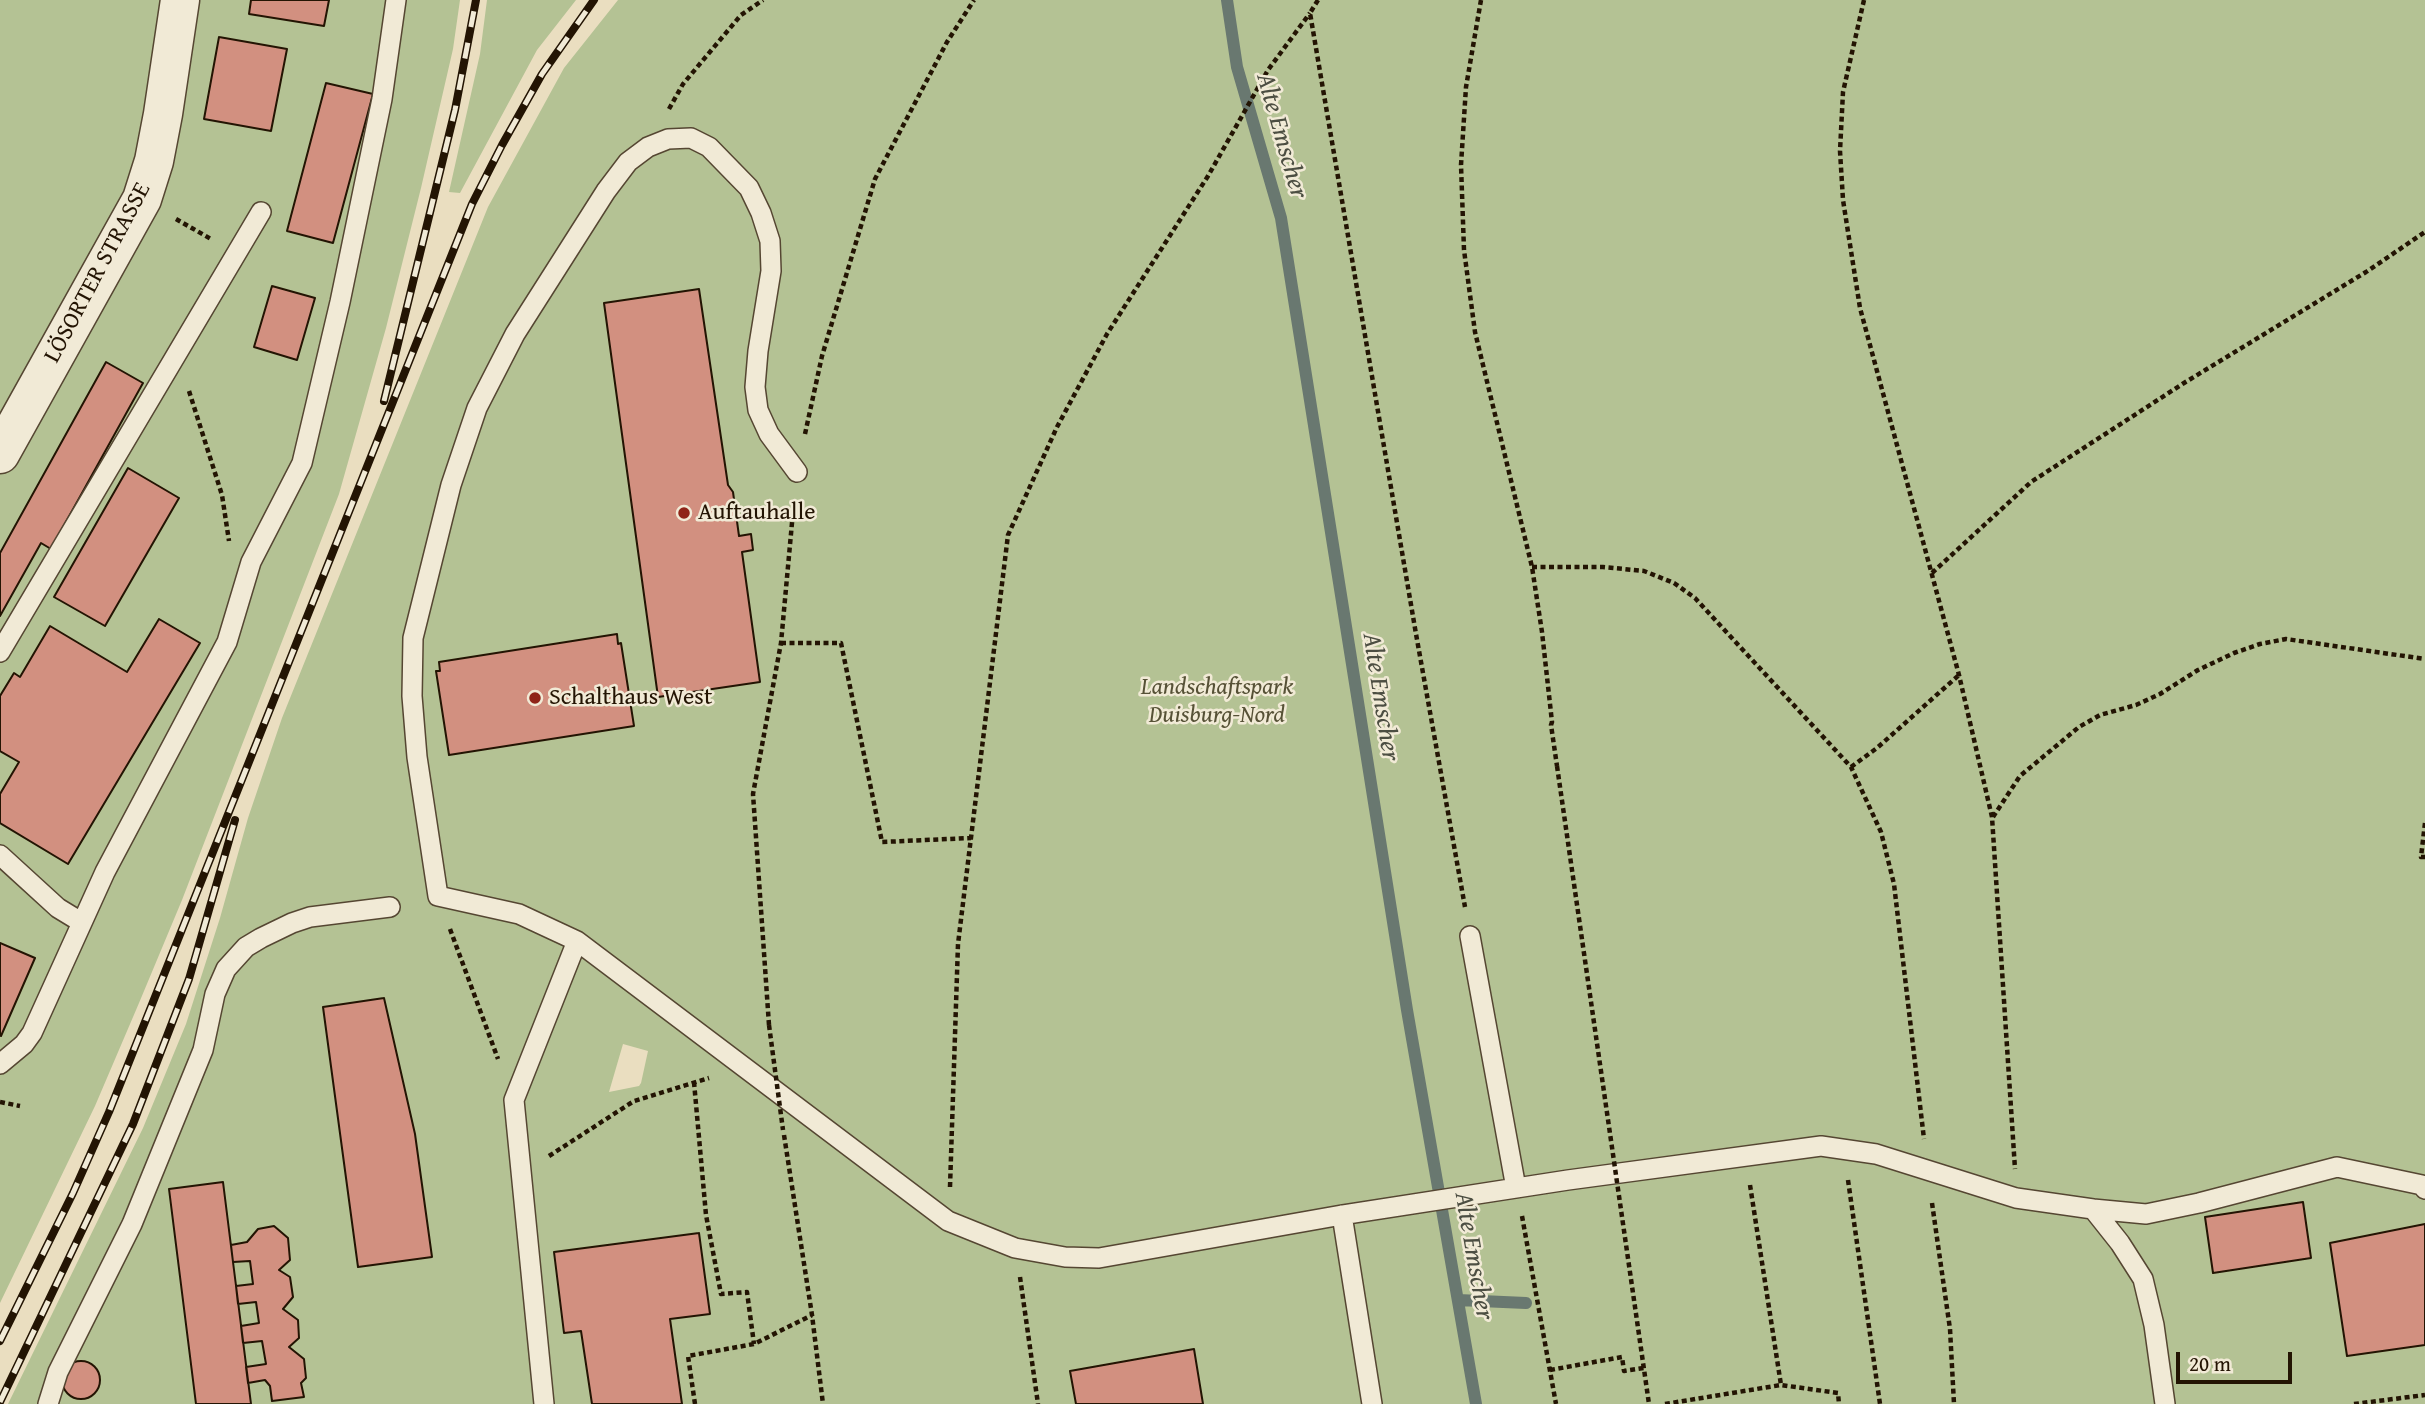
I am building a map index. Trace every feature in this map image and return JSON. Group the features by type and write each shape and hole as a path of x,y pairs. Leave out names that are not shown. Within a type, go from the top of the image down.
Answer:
{"street":[{"name":"LÖSORTER STRASSE","path":"0,454 142,199 154,161 163,114 180,0"}],"lane":[{"path":"0,1064 24,1044 32,1033 81,922 164,758 227,642 251,562 302,463 340,302 376,126 396,0"},
{"path":"797,472 769,434 758,410 755,387 758,351 771,271 770,241 761,213 749,188 709,147 691,138 668,139 648,147 628,162 606,191 515,334 477,408 451,485 413,638 412,696 417,757 438,896 519,914 577,941 948,1221 1016,1248 1065,1257 1099,1258 1516,1188 1821,1146 1876,1154 2017,1198 2146,1214 2337,1167 2422,1185 2425,1189"},
{"path":"0,652 261,212"},
{"path":"0,855 58,908 81,922"},
{"path":"48,1404 58,1372 132,1224 203,1050 215,994 226,968 246,947 292,923 310,917 390,907"},
{"path":"1470,936 1516,1188"},
{"path":"544,1404 514,1100 577,941"},
{"path":"2093,1209 2120,1243 2143,1279 2154,1325 2165,1404"},
{"path":"1342,1216 1372,1404"}],"path":[{"path":"648,147 683,84 741,15 763,0"},
{"path":"823,1404 769,1025 753,794 781,643 797,472 822,356 875,179 947,42 974,0"},
{"path":"948,1221 958,944 1009,535 1057,427 1107,334 1208,176 1268,70 1318,0"},
{"path":"1481,0 1466,87 1461,165 1464,250 1475,332 1532,567 1542,632 1552,722 1550,725 1649,1404"},
{"path":"1864,0 1843,92 1840,151 1843,200 1860,308 1959,675 1992,817 2017,1198"},
{"path":"1310,13 1470,936"},
{"path":"142,199 236,255"},
{"path":"1932,573 2031,482 2184,383 2366,272 2425,232"},
{"path":"177,353 222,495 229,545"},
{"path":"1532,567 1603,567 1644,571 1674,583 1695,598 1851,767 1881,832 1894,884 1950,1329 1954,1404"},
{"path":"1992,817 2020,776 2078,727 2101,715 2136,705 2160,694 2234,653 2286,639 2425,659"},
{"path":"781,643 841,643 882,842 971,838"},
{"path":"1851,767 1877,748 1959,675"},
{"path":"2425,823 2421,857 2425,857"},
{"path":"438,896 514,1100"},
{"path":"521,1174 634,1101 744,1068"},
{"path":"694,1082 706,1215 721,1294 747,1292 754,1345"},
{"path":"0,1102 20,1106"},
{"path":"1844,1149 1880,1404"},
{"path":"1746,1156 1781,1385"},
{"path":"1516,1188 1556,1404"},
{"path":"1016,1248 1038,1404"},
{"path":"695,1404 688,1356 754,1345 812,1315"},
{"path":"1550,1370 1622,1357 1624,1371 1644,1368"},
{"path":"1665,1404 1781,1385 1838,1393 1839,1404"},
{"path":"2354,1404 2425,1395"}],"green space":[{"path":"0,0 460,0 453,49 421,188 386,328 339,494 182,900 139,1003 95,1106 0,1303"},
{"path":"487,0 576,0 537,50 460,193 449,192 480,54"},
{"name":"Landschaftspark Duisburg-Nord","path":"618,0 2425,0 2425,1404 8,1404 143,1128 186,1024 248,818 282,718 488,207 564,68"}],"pier":[{"path":"623,1044 648,1051 641,1083 639,1086 609,1092"}],"building":[{"path":"251,0 329,0 324,26 249,14"},
{"path":"219,37 287,49 271,131 204,119"},
{"path":"326,83 373,94 333,243 287,231"},
{"path":"272,286 315,298 297,360 254,347"},
{"name":"Auftauhalle","path":"699,289 728,485 733,492 739,536 751,534 753,550 742,552 760,682 658,697 604,303"},
{"path":"106,362 143,383 51,549 41,543 0,616 0,553"},
{"path":"128,468 179,498 105,626 54,597"},
{"path":"159,619 200,643 68,864 0,823 0,794 19,762 0,751 0,696 14,673 20,677 50,626 127,672"},
{"name":"Schalthaus West","path":"617,634 618,644 621,643 634,726 449,755 436,671 440,671 439,662"},
{"path":"0,943 35,958 1,1036 0,1035"},
{"path":"384,998 415,1134 432,1257 358,1267 323,1007"},
{"path":"223,1182 251,1404 196,1404 169,1189"},
{"path":"2303,1202 2311,1258 2213,1273 2205,1217"},
{"path":"2425,1224 2425,1345 2347,1356 2330,1243"},
{"path":"274,1226 288,1238 290,1260 279,1270 290,1277 293,1297 283,1309 298,1320 299,1338 289,1347 304,1359 306,1378 301,1383 304,1397 272,1401 270,1386 265,1380 248,1383 246,1367 266,1364 262,1341 243,1343 241,1326 259,1323 256,1302 238,1304 236,1286 253,1284 250,1261 233,1262 231,1245 247,1242 258,1229"},
{"path":"699,1233 710,1314 670,1319 682,1404 592,1404 581,1331 564,1333 554,1252"},
{"path":"1194,1349 1203,1404 1076,1404 1070,1371"},
{"path":"81,1361 94,1367 100,1380 94,1393 81,1399 68,1393 62,1380 68,1367"}],"waterway":[{"name":"Alte Emscher","path":"1227,0 1237,67 1281,218 1407,1010 1476,1404"},
{"path":"1458,1300 1526,1303"}],"railway":[{"path":"384,401 455,110 476,0"},
{"path":"0,1341 73,1193 109,1112 472,204 542,74 594,0"},
{"path":"0,1402 133,1124 189,979 235,820"}],"place":[{"name":"Auftauhalle","path":"684,513"},
{"name":"Schalthaus West","path":"535,698"}]}
